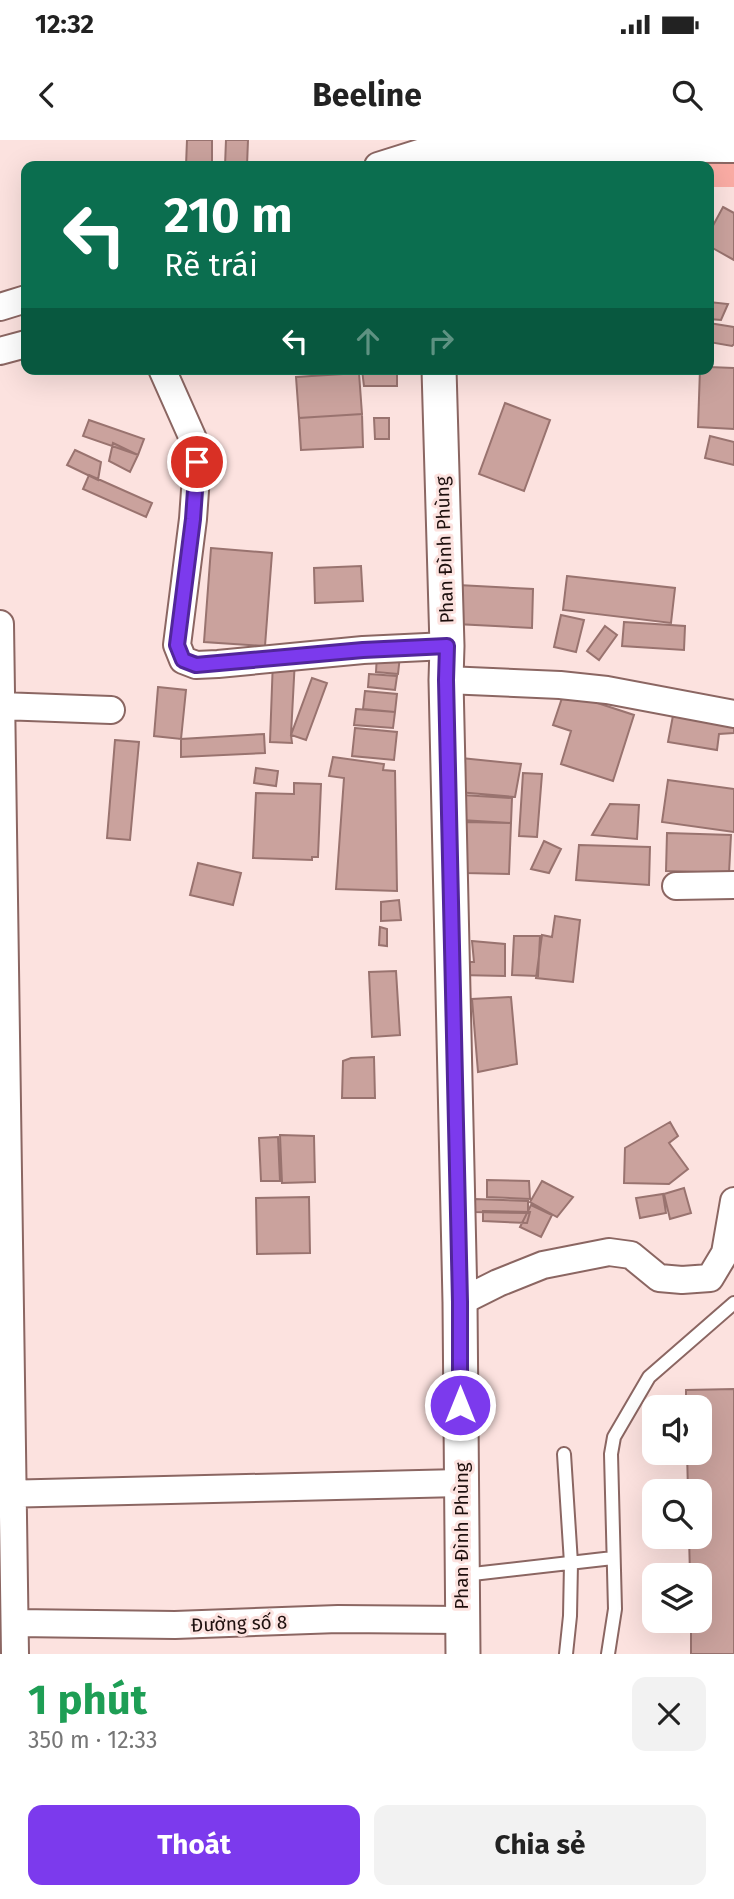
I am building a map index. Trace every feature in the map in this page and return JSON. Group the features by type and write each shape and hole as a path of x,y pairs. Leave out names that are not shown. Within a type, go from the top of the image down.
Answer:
{"street":[{"path":"398,161 435,152 734,149"},
{"path":"0,307 21,301"},
{"path":"0,351 21,345"},
{"path":"165,375 194,441 197,462 193,519 177,645 183,660 196,665 363,650 447,646"},
{"name":"Phan Đình Phùng","path":"439,375 460,1302 463,1654"},
{"path":"0,624 7,1494 16,1623 15,1654"},
{"path":"446,680 607,690 734,713"},
{"path":"0,706 111,710"},
{"path":"676,886 734,885"},
{"path":"460,1302 543,1265 610,1252 631,1255 659,1278 710,1278 725,1253 734,1201"},
{"path":"7,1494 460,1483"},
{"name":"Đường số 8","path":"16,1623 175,1625 338,1619 461,1620"}],"lane":[{"path":"608,1654 615,1609 611,1454 614,1437 649,1377 734,1303"},
{"path":"564,1454 571,1563 566,1654"},
{"path":"461,1576 613,1558"}],"building":[{"path":"187,140 212,140 212,161 186,161"},
{"path":"226,140 248,140 247,161 225,161"},
{"path":"723,207 734,213 734,260 714,249 714,224"},
{"path":"714,303 728,304 721,320 714,319"},
{"path":"714,324 734,327 732,346 714,343"},
{"path":"714,367 734,368 734,429 698,427 700,375 714,375"},
{"path":"359,375 362,414 299,418 296,377"},
{"path":"363,375 397,375 397,386 364,386"},
{"path":"505,403 550,420 524,491 479,474"},
{"path":"362,414 363,447 301,450 299,418"},
{"path":"374,418 389,418 389,439 375,439"},
{"path":"89,420 144,439 138,455 83,436"},
{"path":"710,436 734,442 734,465 705,458"},
{"path":"113,443 138,455 130,472 109,461"},
{"path":"75,450 101,462 98,480 67,465"},
{"path":"89,475 152,503 146,517 83,489"},
{"path":"211,548 272,553 265,646 204,642"},
{"path":"361,566 363,601 315,603 314,568"},
{"path":"567,576 675,588 671,623 563,610"},
{"path":"458,585 533,589 532,628 456,624"},
{"path":"561,615 584,620 576,652 554,647"},
{"path":"624,622 685,626 684,650 622,646"},
{"path":"605,626 617,635 599,660 587,651"},
{"path":"377,654 400,656 398,674 376,672"},
{"path":"273,659 295,659 292,743 270,742"},
{"path":"369,674 397,676 395,690 368,687"},
{"path":"312,678 327,683 306,740 291,735"},
{"path":"158,687 186,690 181,739 154,736"},
{"path":"365,691 397,694 395,712 363,709"},
{"path":"564,692 634,715 613,781 561,764 571,731 553,725"},
{"path":"675,705 734,715 734,733 719,734 717,750 668,742"},
{"path":"356,709 395,712 393,728 354,725"},
{"path":"355,728 397,732 394,760 352,756"},
{"path":"264,734 265,753 181,757 181,739"},
{"path":"115,740 139,742 130,840 107,838"},
{"path":"333,757 384,764 383,770 395,771 397,891 336,889 344,778 329,776"},
{"path":"461,758 521,764 515,797 458,792"},
{"path":"256,768 278,771 276,786 254,783"},
{"path":"523,773 542,774 537,837 519,836"},
{"path":"668,780 734,789 734,832 662,822"},
{"path":"294,783 321,784 318,857 312,857 312,860 253,858 256,793 294,794"},
{"path":"462,795 512,798 511,823 461,820"},
{"path":"610,804 639,805 637,839 592,835"},
{"path":"466,822 511,823 509,874 465,873"},
{"path":"667,833 731,835 729,873 666,871"},
{"path":"544,841 561,849 549,873 531,869"},
{"path":"579,845 650,847 649,885 576,880"},
{"path":"198,863 241,873 233,905 190,895"},
{"path":"399,900 401,920 381,921 381,902"},
{"path":"555,916 580,920 573,982 536,978 542,935 552,937"},
{"path":"380,927 387,929 387,946 379,945"},
{"path":"514,936 540,936 538,976 512,975"},
{"path":"472,941 505,944 505,976 460,975 461,962 474,962"},
{"path":"396,971 400,1035 372,1037 369,972"},
{"path":"511,997 517,1064 478,1072 472,999"},
{"path":"374,1057 375,1098 342,1098 343,1061"},
{"path":"670,1122 678,1136 669,1143 688,1169 669,1184 624,1183 625,1148"},
{"path":"280,1135 314,1136 315,1182 282,1183"},
{"path":"278,1137 280,1181 261,1181 259,1138"},
{"path":"487,1180 529,1181 530,1199 487,1197"},
{"path":"542,1181 573,1197 557,1217 530,1202"},
{"path":"684,1188 691,1213 670,1219 664,1194"},
{"path":"663,1194 666,1213 640,1218 636,1198"},
{"path":"309,1197 310,1253 257,1254 256,1198"},
{"path":"474,1199 528,1201 528,1213 474,1212"},
{"path":"531,1205 552,1215 541,1237 520,1227"},
{"path":"483,1211 530,1212 527,1223 483,1221"},
{"path":"734,1389 734,1654 691,1654 691,1633 712,1633 712,1563 690,1563 689,1549 712,1549 712,1479 688,1479 687,1465 712,1465 712,1395 686,1395 686,1390"}],"waterway":[{"path":"714,175 734,175"}],"route":[{"path":"197,462 193,519 177,645 183,660 196,665 218,664 363,650 447,646 460,1405"}]}
